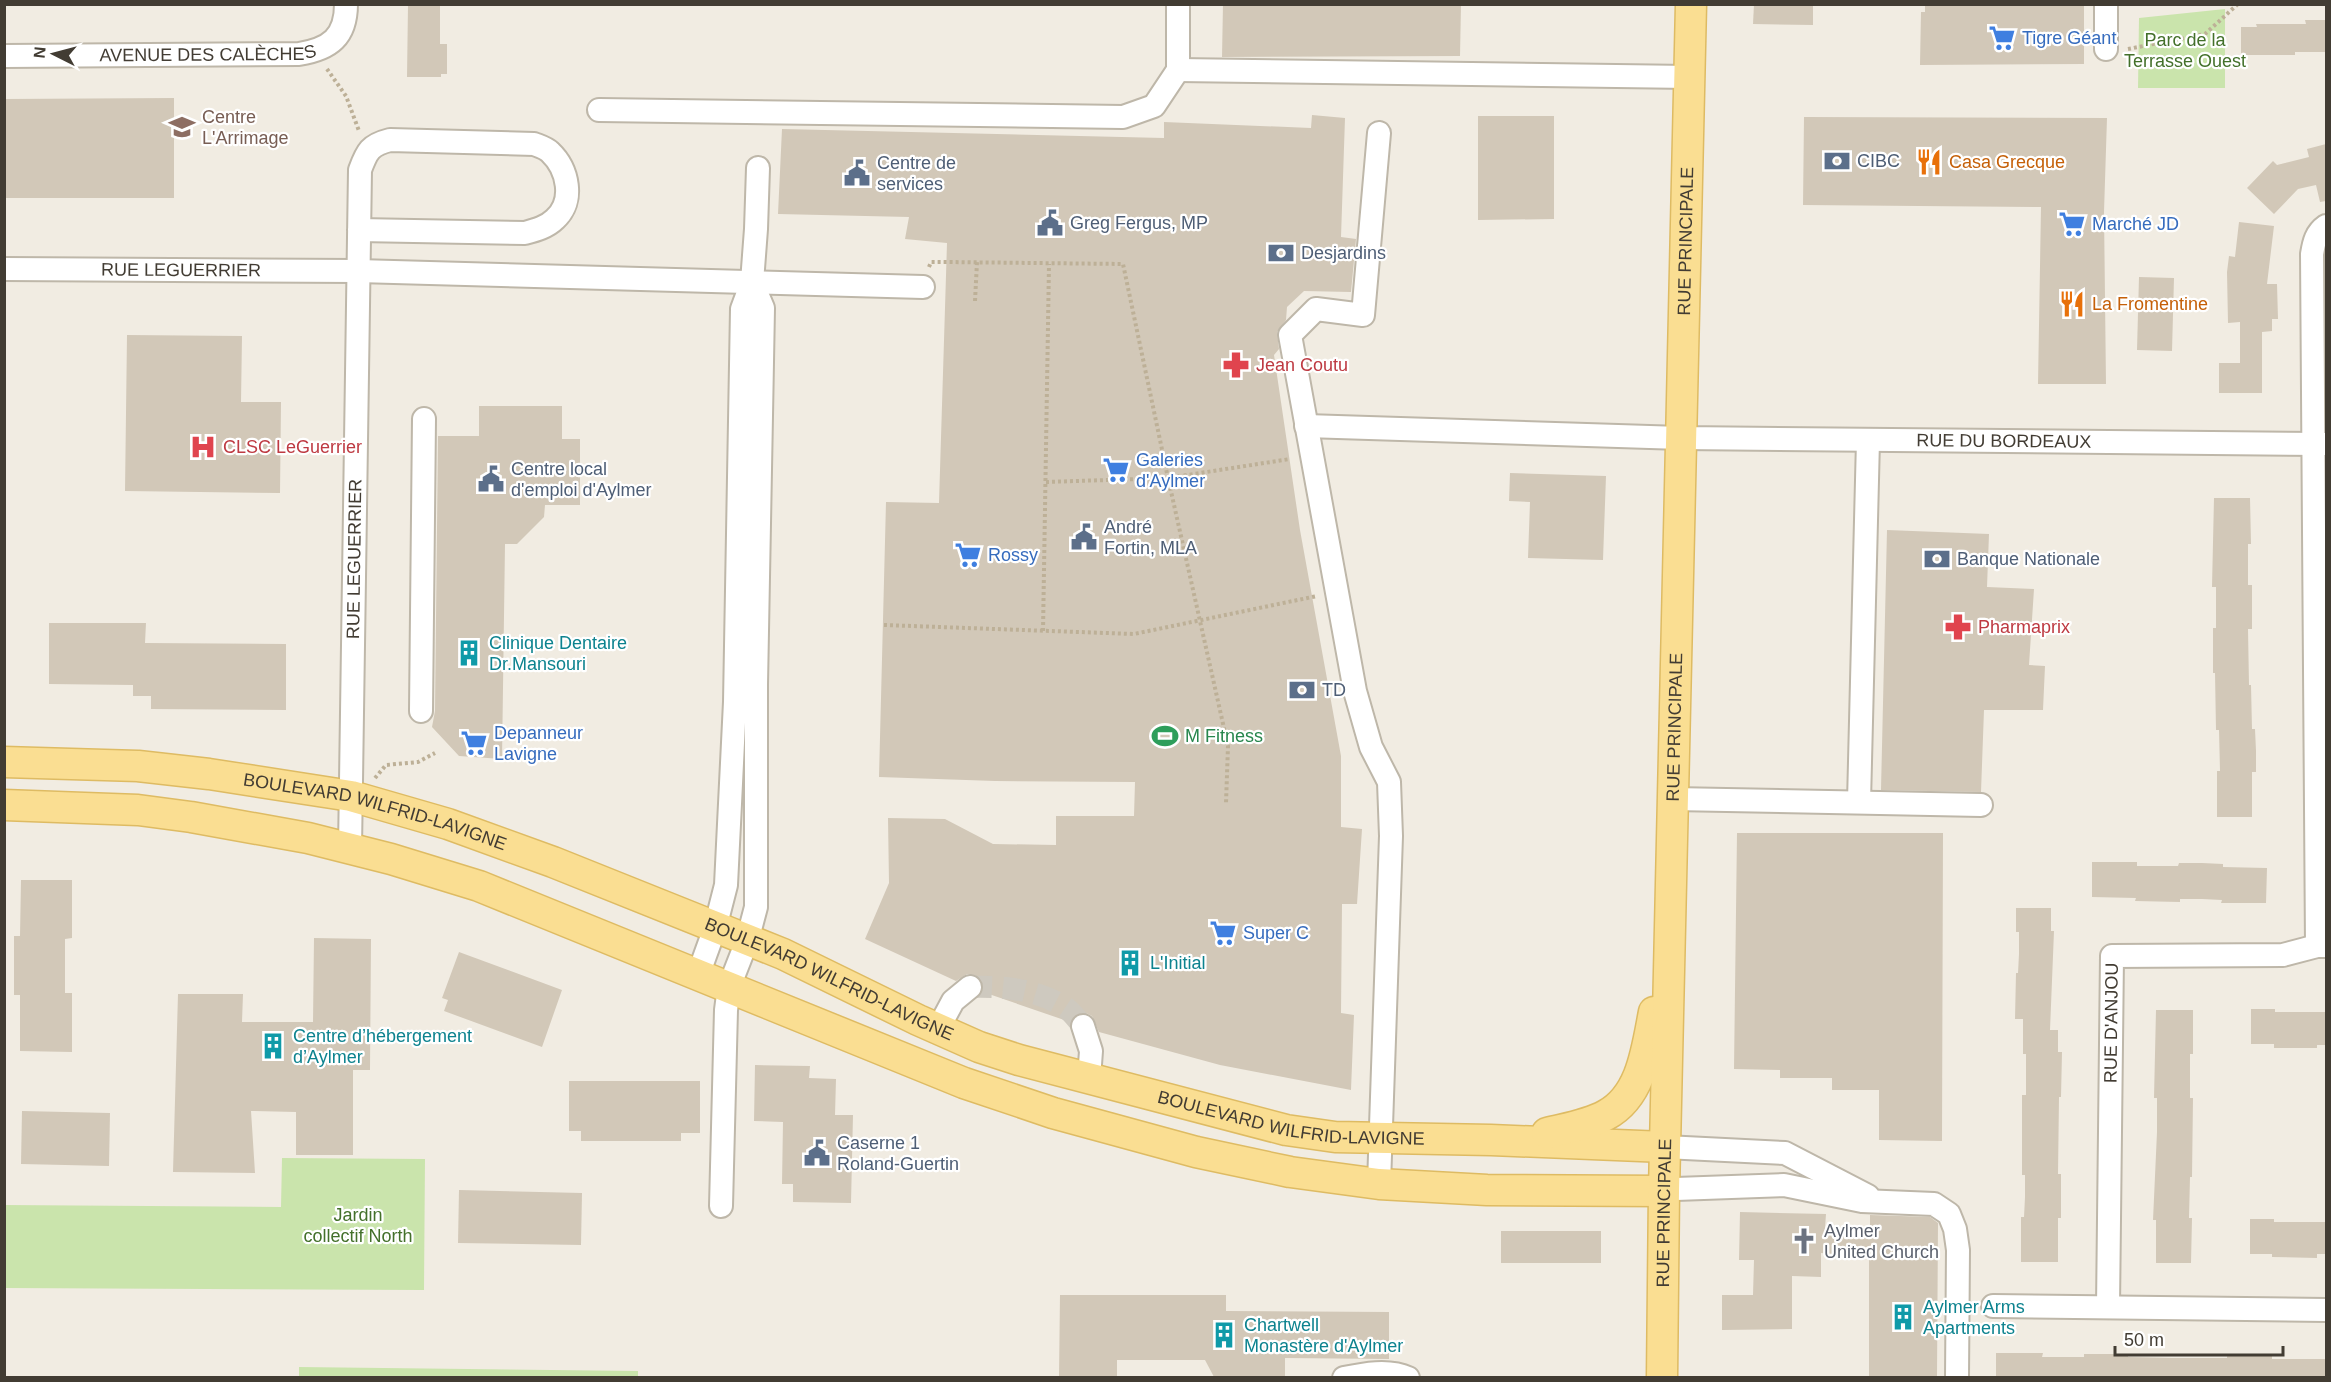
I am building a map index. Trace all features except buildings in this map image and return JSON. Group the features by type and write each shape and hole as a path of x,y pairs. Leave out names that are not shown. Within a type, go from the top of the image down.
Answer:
{"main road":[{"name":"RUE PRINCIPALE","path":"1662,1377 1664,1191 1691,4"},
{"name":"BOULEVARD WILFRID-LAVIGNE","path":"4,762 138,766 361,789 497,840 783,954 979,1047 1286,1130 1335,1137 1491,1140 1665,1148"},
{"path":"4,805 159,813 228,823 351,849 479,886 964,1083 1053,1113 1196,1152 1290,1172 1379,1185 1487,1190 1664,1191"},
{"path":"1491,1140 1541,1134 1576,1126 1608,1114 1620,1106 1638,1081 1643,1064 1670,935"}],"street":[{"name":"AVENUE DES CALÈCHES","path":"4,56 299,54 314,52 334,40 341,32 346,4"},
{"path":"599,110 1123,117 1154,106 1178,70 1178,4"},
{"path":"2106,4 2106,49"},
{"path":"1178,70 1690,77"},
{"path":"1379,133 1363,315 1316,309 1290,335 1354,691 1371,747 1389,782 1391,836 1379,1185"},
{"path":"359,230 525,233 540,228 555,219 564,207 567,191 566,178 560,165 549,150 534,144 390,140 376,144 366,153"},
{"name":"RUE LEGUERRIER","path":"351,849 361,789 358,270 360,170 366,153"},
{"path":"698,975 715,928 726,885 735,702 742,309 752,282 758,168"},
{"path":"2322,946 2319,444 2312,254 2315,240 2321,229 2326,226"},
{"name":"RUE LEGUERRIER","path":"4,269 358,270 923,287"},
{"path":"721,1206 726,1010 729,987 747,940 756,907 756,685 763,308 752,282"},
{"path":"421,711 424,419"},
{"name":"RUE DU BORDEAUX","path":"1306,426 1682,438 2319,444"},
{"path":"1858,802 1868,440"},
{"path":"1673,799 1981,805"},
{"name":"RUE D'ANJOU","path":"2108,1307 2112,956 2283,955 2322,946"},
{"path":"938,1029 953,1001 970,987"},
{"path":"1083,1026 1091,1051 1089,1078"},
{"path":"1665,1148 1785,1153 1879,1202"},
{"path":"1664,1191 1784,1185 1862,1201 1934,1204 1949,1214 1955,1229 1958,1250 1957,1377"},
{"path":"1993,1306 2326,1310"},
{"path":"1344,1377 1401,1374 1407,1377"}],"path":[{"path":"2106,49 2133,49 2205,34 2238,4"},
{"path":"314,52 346,96 366,153"},
{"path":"923,287 931,262 1123,264 1228,747 1226,803"},
{"path":"975,301 977,262"},
{"path":"1043,631 1049,264"},
{"path":"1046,482 1168,478 1312,456"},
{"path":"884,625 1134,634 1320,596"},
{"path":"361,789 386,765 417,762 435,753"}],"green space":[{"name":"Parc de la Terrasse Ouest","path":"2225,9 2225,88 2138,88 2139,18"},
{"name":"Jardin collectif North","path":"282,1158 425,1159 424,1290 5,1288 5,1205 281,1207"},
{"path":"299,1367 638,1371 638,1377 299,1378"}],"tunnel":[{"path":"970,987 994,987 1030,992 1053,1000 1066,1008 1083,1026"}],"place":[{"name":"Tigre Géant","path":"2002,38"},
{"name":"Centre L'Arrimage","path":"182,127"},
{"name":"CIBC","path":"1837,161"},
{"name":"Casa Grecque","path":"1929,162"},
{"name":"Centre de services","path":"857,173"},
{"name":"Greg Fergus, MP","path":"1050,223"},
{"name":"Marché JD","path":"2072,224"},
{"name":"Desjardins","path":"1281,253"},
{"name":"La Fromentine","path":"2072,304"},
{"name":"Jean Coutu","path":"1236,365"},
{"name":"CLSC LeGuerrier","path":"203,447"},
{"name":"Galeries d'Aylmer","path":"1116,470"},
{"name":"Centre local d'emploi d'Aylmer","path":"491,479"},
{"name":"André Fortin, MLA","path":"1084,537"},
{"name":"Rossy","path":"968,555"},
{"name":"Banque Nationale","path":"1937,559"},
{"name":"Pharmaprix","path":"1958,627"},
{"name":"Clinique Dentaire Dr.Mansouri","path":"469,653"},
{"name":"TD","path":"1302,690"},
{"name":"M Fitness","path":"1165,736"},
{"name":"Depanneur Lavigne","path":"474,743"},
{"name":"Super C","path":"1223,933"},
{"name":"L'Initial","path":"1130,963"},
{"name":"Centre d’hébergement d’Aylmer","path":"273,1046"},
{"name":"Caserne 1 Roland-Guertin","path":"817,1153"},
{"name":"Aylmer United Church","path":"1804,1241"},
{"name":"Aylmer Arms Apartments","path":"1903,1317"},
{"name":"Chartwell Monastère d'Aylmer","path":"1224,1335"}]}
